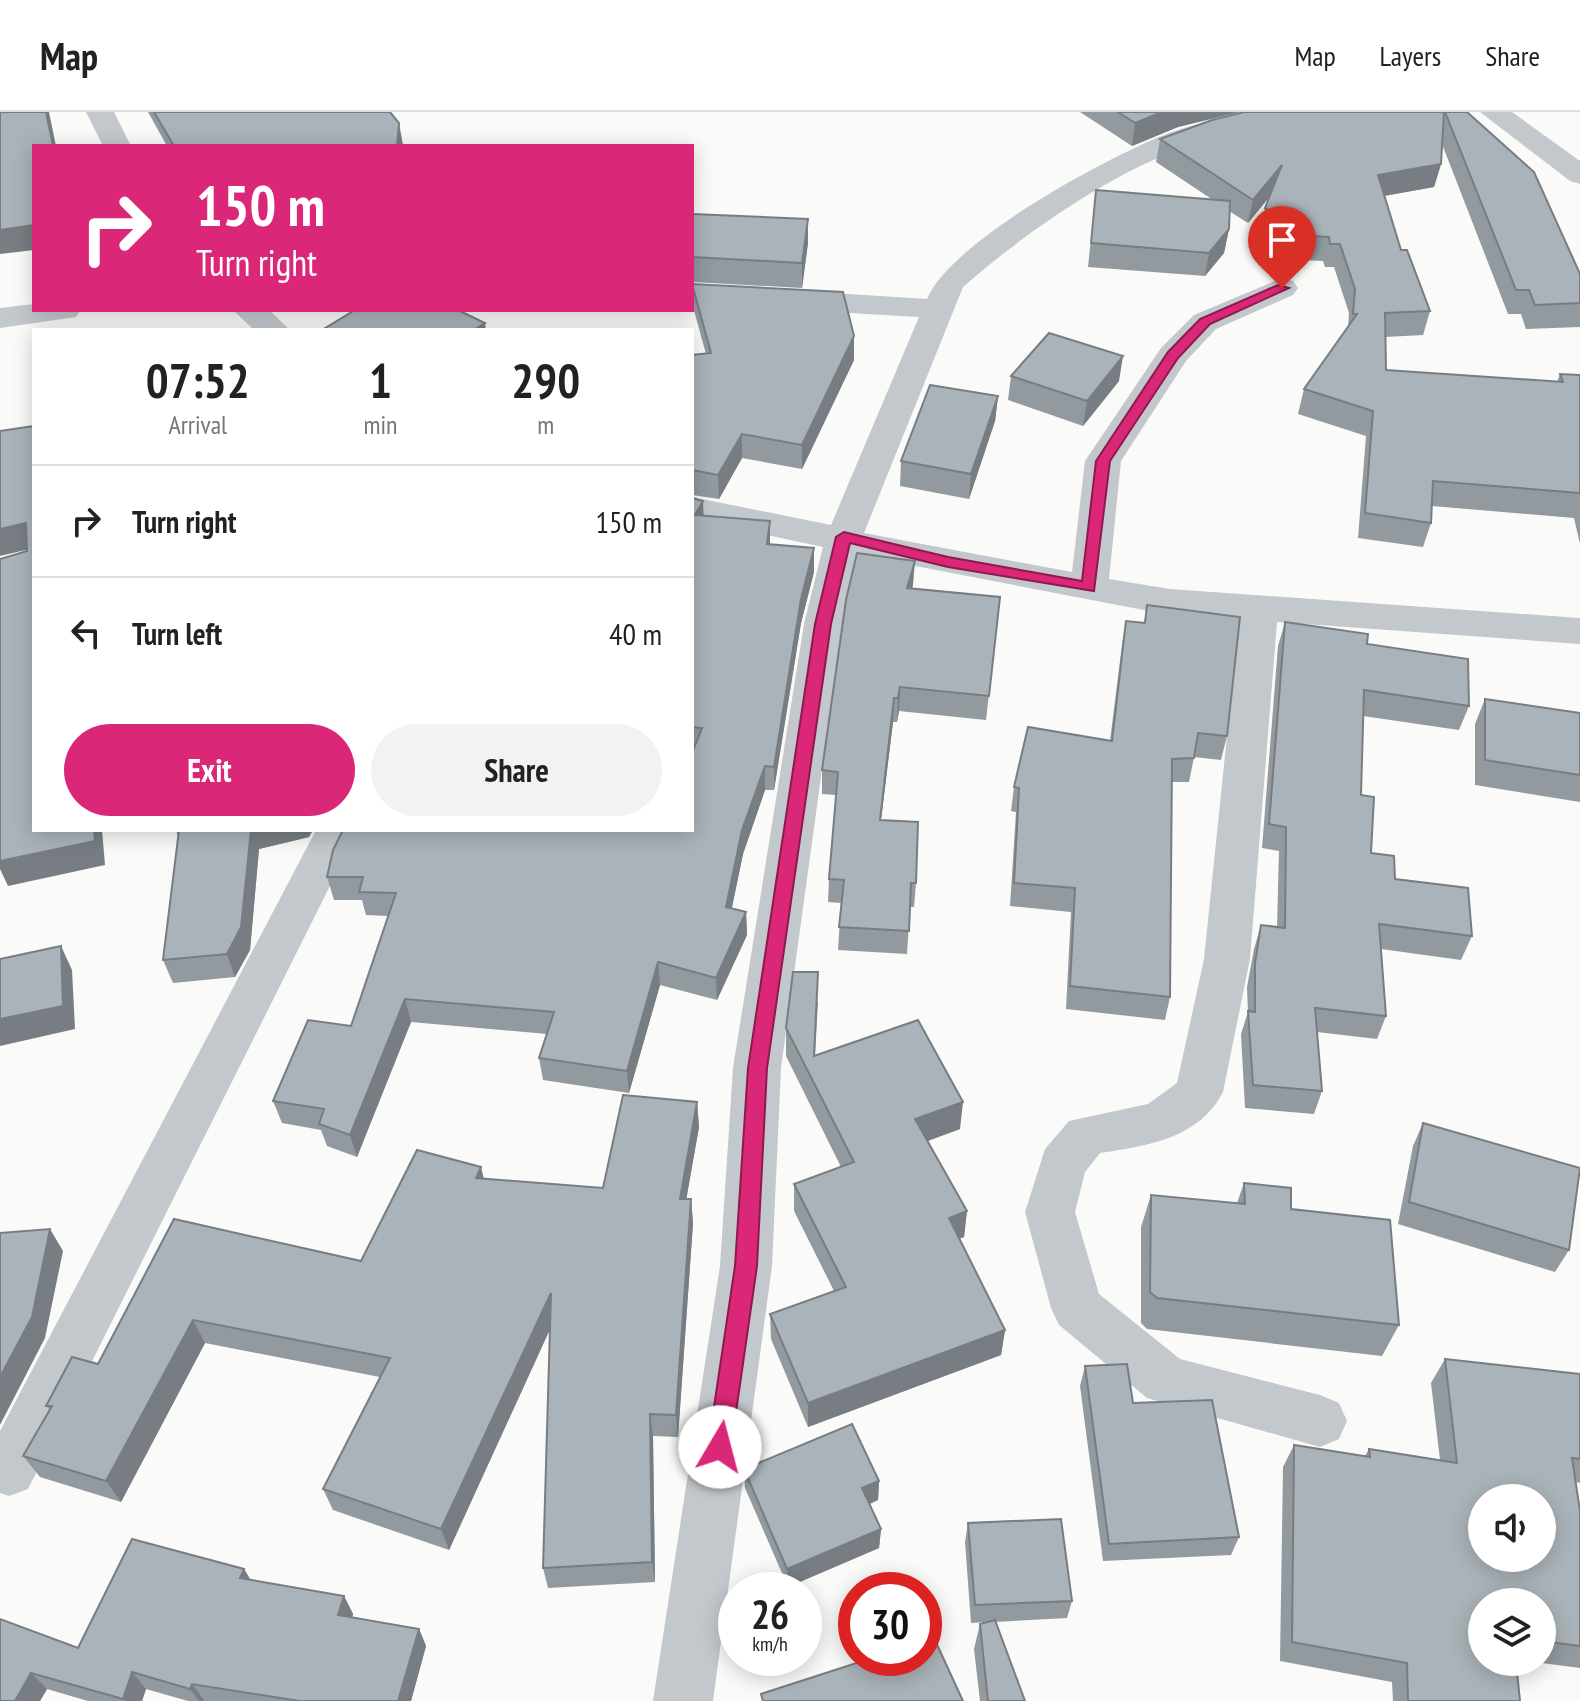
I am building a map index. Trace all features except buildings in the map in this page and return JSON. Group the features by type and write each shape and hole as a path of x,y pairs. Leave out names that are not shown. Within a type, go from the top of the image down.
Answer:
{"street":[{"path":"100,112 116,144"},
{"path":"683,1701 746,1266 757,1068 823,624 844,537 949,283 985,251 1114,167 1183,138 1286,112"},
{"path":"1494,112 1580,175"},
{"path":"1089,587 1103,461 1173,355 1205,322 1282,288"},
{"path":"694,294 939,309"},
{"path":"0,318 49,312"},
{"path":"252,312 272,328"},
{"path":"694,508 844,537 948,562 1170,602 1580,631"},
{"path":"1259,608 1227,959 1199,1092 1186,1109 1164,1121 1086,1135 1062,1164 1050,1212 1077,1308 1111,1339 1166,1380 1320,1421"},
{"path":"9,1470 336,832"}],"route":[{"path":"720,1447 746,1266 757,1068 823,624 844,537 948,562 1089,587 1103,461 1173,355 1205,322 1282,288"}]}
